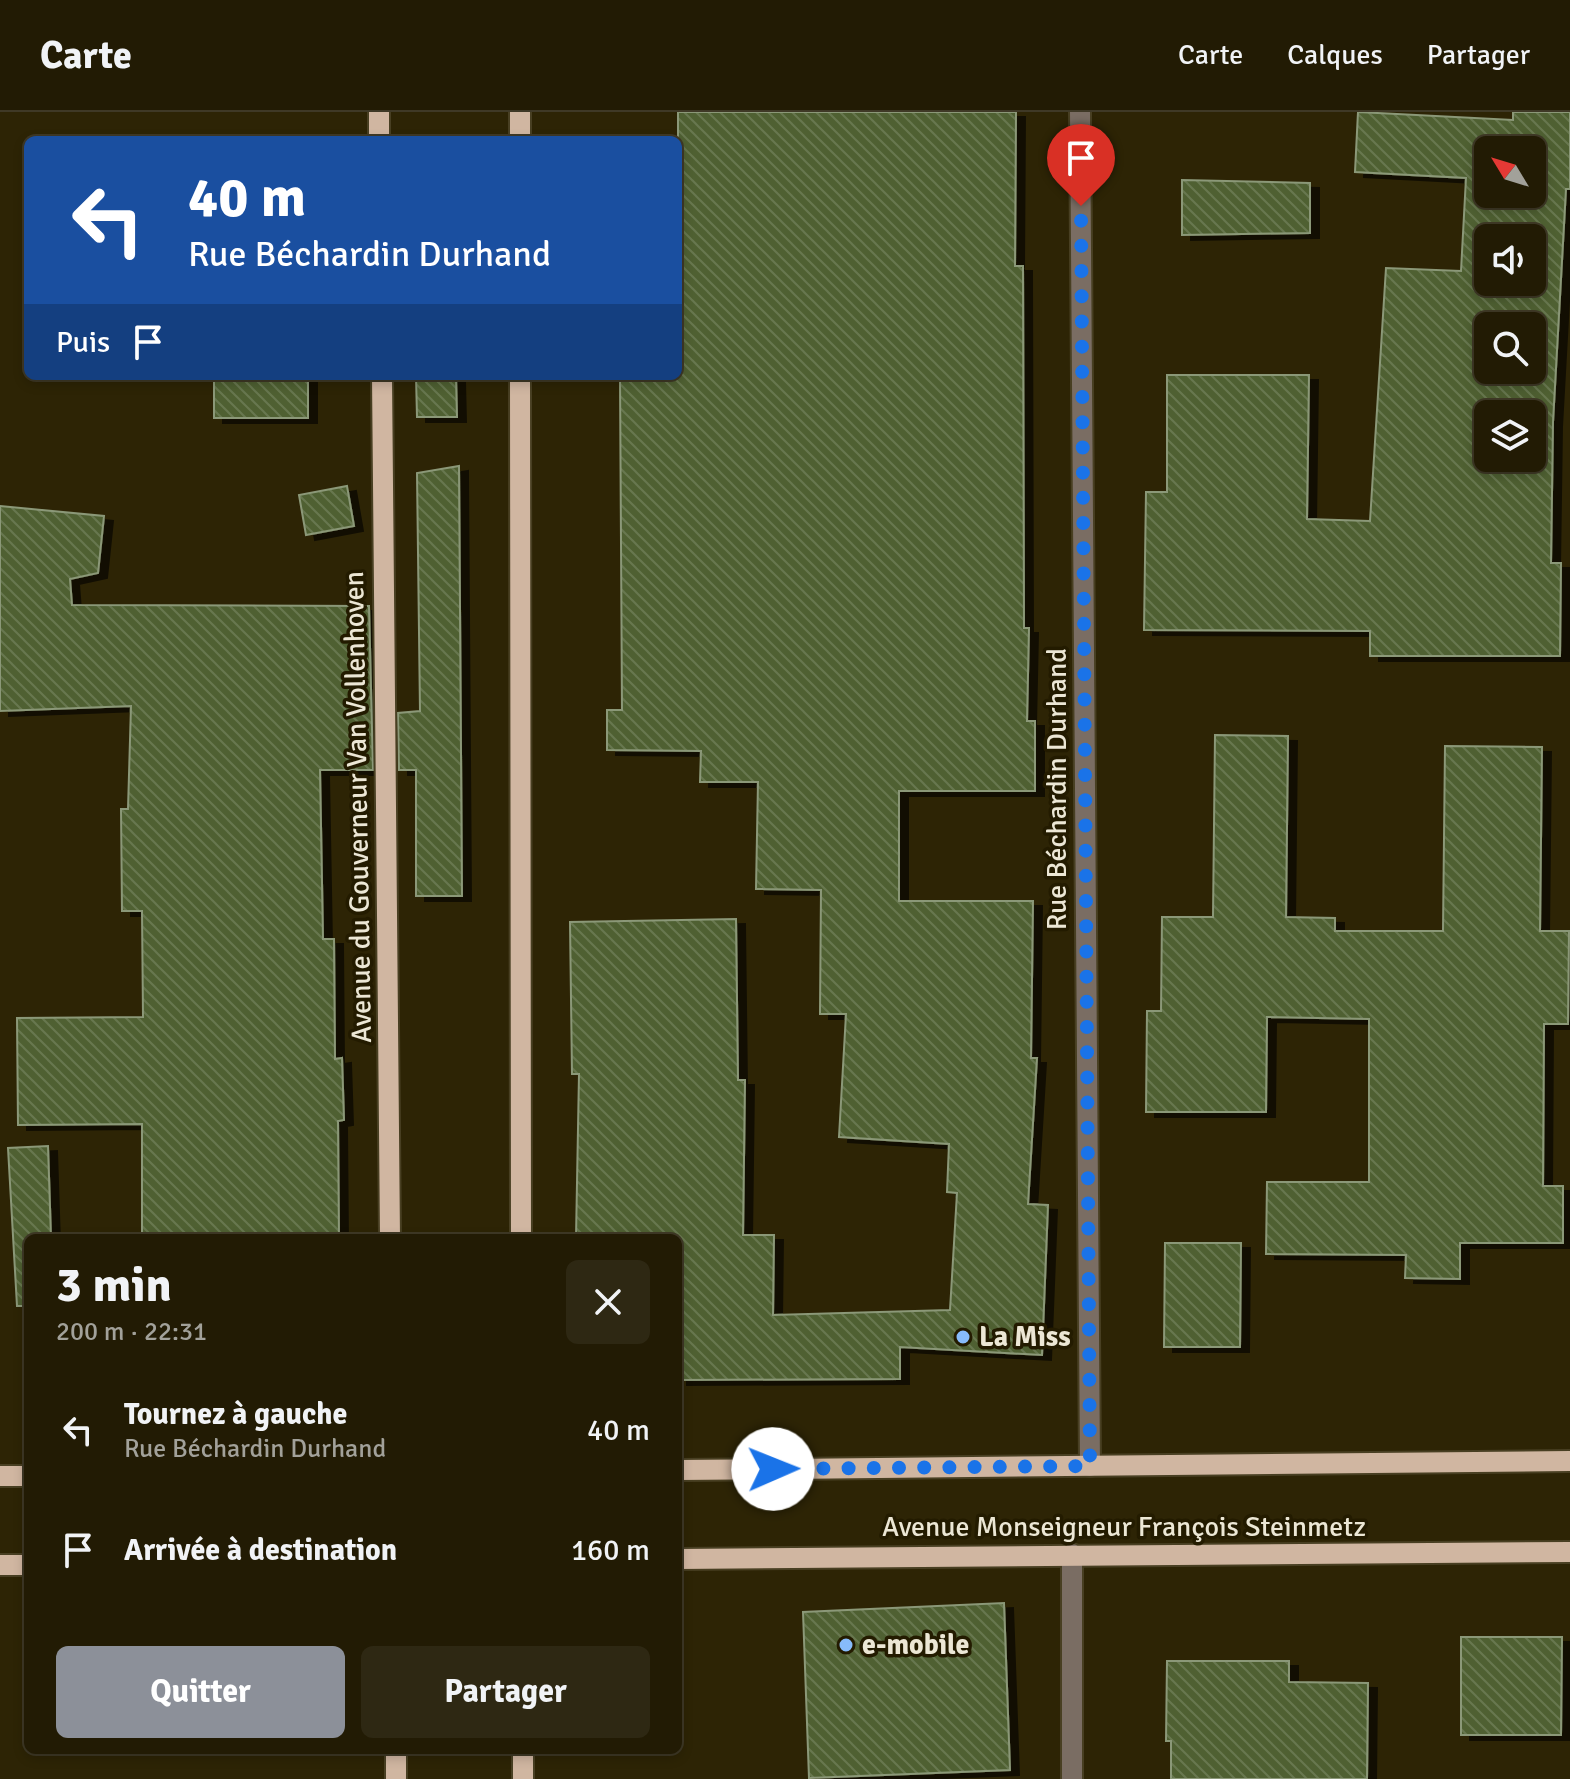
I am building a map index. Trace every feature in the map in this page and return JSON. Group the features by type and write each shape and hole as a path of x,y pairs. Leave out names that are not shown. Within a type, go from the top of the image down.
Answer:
{"main road":[{"path":"379,112 379,136"},
{"path":"520,112 520,136"},
{"name":"Avenue du Gouverneur Van Vollenhoven","path":"382,380 390,1234"},
{"path":"520,380 521,1234"},
{"path":"682,1470 1570,1461"},
{"path":"0,1476 24,1476"},
{"name":"Avenue Monseigneur François Steinmetz","path":"682,1559 1570,1552"},
{"path":"0,1565 24,1565"},
{"path":"396,1754 396,1779"},
{"path":"523,1754 523,1779"}],"street":[{"name":"Rue Béchardin Durhand","path":"1080,112 1090,1466"},
{"path":"1072,1554 1072,1779"}],"building":[{"path":"678,112 1016,112 1015,266 1023,266 1024,628 1029,628 1027,721 1035,721 1035,791 899,791 899,901 1033,901 1031,1058 1037,1058 1028,1204 1048,1205 1042,1355 900,1347 900,1379 682,1380 682,1234 576,1234 579,1074 572,1074 570,922 736,919 738,1080 745,1080 743,1235 774,1235 773,1315 950,1310 957,1193 947,1192 949,1144 839,1137 846,1014 820,1014 821,890 756,889 758,782 700,782 701,751 607,750 607,710 622,710 620,380 682,380 682,136 678,136"},
{"path":"1358,112 1513,120 1513,112 1570,112 1570,189 1566,189 1553,422 1551,563 1561,563 1560,656 1370,656 1370,631 1144,630 1146,492 1167,492 1167,375 1309,375 1307,519 1370,521 1386,268 1461,271 1466,178 1355,172"},
{"path":"1182,180 1310,183 1310,233 1182,235"},
{"path":"214,380 308,380 308,418 214,418"},
{"path":"416,380 456,380 457,417 417,417"},
{"path":"459,466 462,896 416,896 416,770 399,770 398,713 420,711 417,473"},
{"path":"347,486 354,526 306,535 299,495"},
{"path":"0,506 104,516 98,573 70,579 72,605 369,606 373,770 320,770 323,939 334,939 335,1059 342,1058 344,1120 338,1121 339,1234 142,1234 142,1124 18,1125 17,1018 143,1017 142,911 122,911 121,809 128,809 131,706 0,711"},
{"path":"1215,735 1288,736 1286,917 1335,918 1335,931 1443,931 1445,746 1542,747 1540,931 1569,931 1568,1024 1544,1024 1543,1186 1563,1186 1563,1243 1460,1243 1460,1279 1405,1278 1406,1255 1266,1254 1267,1182 1369,1182 1369,1019 1267,1017 1266,1112 1146,1112 1147,1011 1161,1011 1162,917 1213,917"},
{"path":"48,1146 51,1234 24,1234 24,1306 17,1306 8,1148"},
{"path":"1165,1243 1241,1243 1240,1347 1164,1347"},
{"path":"1004,1603 1010,1770 809,1778 803,1612"},
{"path":"1461,1637 1562,1637 1561,1735 1461,1735"},
{"path":"1167,1661 1289,1661 1289,1682 1368,1683 1367,1779 1171,1779 1171,1741 1166,1741"}],"place":[{"name":"La Miss","path":"963,1337"},
{"name":"e-mobile","path":"846,1645"}],"route":[{"path":"773,1469 1090,1466 1081,206"}]}
